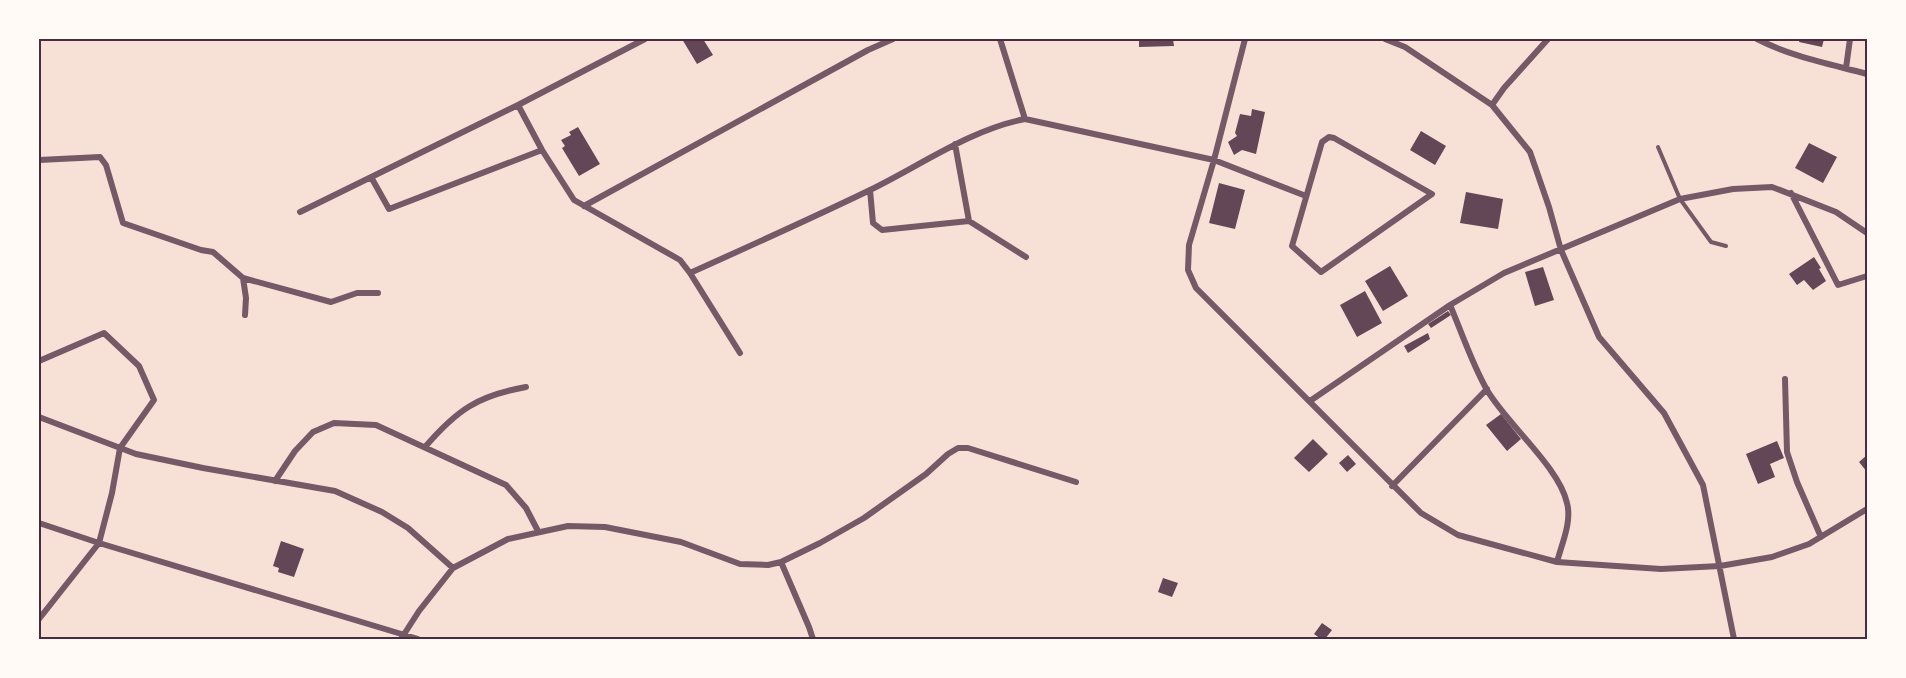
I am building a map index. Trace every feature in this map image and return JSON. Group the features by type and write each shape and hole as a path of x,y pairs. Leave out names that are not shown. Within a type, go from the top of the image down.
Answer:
{"street":[{"path":"300,212 518,105 645,39"},
{"path":"584,206 868,50 893,39"},
{"path":"1000,39 1025,119"},
{"path":"1245,39 1214,160 1189,245 1188,270 1196,288 1421,513 1458,535 1557,562 1661,569 1720,566 1772,557 1809,544 1867,509"},
{"path":"1385,39 1405,47 1492,105 1530,152 1561,250 1599,338 1664,413 1703,485 1734,639"},
{"path":"1492,105 1504,88 1548,39"},
{"path":"1758,39 1773,48 1867,74"},
{"path":"1846,68 1850,39"},
{"path":"518,105 542,150 574,200 680,260 740,353"},
{"path":"690,273 870,190 955,144 1010,122 1025,119 1214,160 1305,195"},
{"path":"1329,137 1432,194 1321,272 1292,246 1305,195 1322,142 1329,137"},
{"path":"955,144 969,221"},
{"path":"371,177 389,209 542,150"},
{"path":"39,160 100,157 106,165 123,223 213,252 243,278 331,302 357,293 378,293"},
{"path":"1310,401 1450,305 1504,273 1680,199 1743,188 1772,187 1836,212 1867,233"},
{"path":"870,190 873,223 882,230 969,221 1026,257"},
{"path":"1791,193 1838,285 1867,276"},
{"path":"243,278 246,298 245,315"},
{"path":"1450,305 1487,389 1508,420 1558,482 1567,503 1568,524 1557,562"},
{"path":"39,361 104,333 139,366 154,400 120,448 99,543 39,619"},
{"path":"1785,379 1787,452 1797,482 1821,537"},
{"path":"425,447 446,423 474,403 499,392 526,387"},
{"path":"1392,486 1487,389"},
{"path":"39,417 120,448 160,460 335,491 382,512 408,528 453,568"},
{"path":"276,481 294,450 313,432 334,423 376,425 506,485 525,508 538,531"},
{"path":"403,637 419,611 453,568 508,539 538,531 568,526 605,527 681,542 740,564 768,565 781,562 864,518 958,448 968,448 1076,482"},
{"path":"39,522 99,543 403,637 418,639"},
{"path":"781,562 813,639"}],"lane":[{"path":"1658,147 1680,199 1711,242 1725,246"}],"building":[{"path":"682,39 703,39 713,55 697,64"},
{"path":"1139,39 1173,39 1174,46 1139,47"},
{"path":"1800,39 1824,39 1822,47 1799,42"},
{"path":"1252,109 1265,112 1256,154 1242,150 1234,155 1228,142 1237,136 1235,133 1240,114 1251,116"},
{"path":"578,127 600,164 579,176 562,148 565,146 561,140 571,135 569,132"},
{"path":"1421,131 1446,146 1435,165 1410,150"},
{"path":"1809,143 1837,157 1823,183 1795,168"},
{"path":"1219,183 1245,190 1235,229 1209,223"},
{"path":"1466,192 1503,199 1498,229 1460,223"},
{"path":"1814,257 1826,281 1813,290 1804,280 1797,285 1789,274"},
{"path":"1390,266 1408,296 1383,311 1365,281"},
{"path":"1543,267 1554,300 1535,306 1525,272"},
{"path":"1365,291 1382,323 1357,337 1340,305"},
{"path":"1448,311 1451,315 1431,328 1428,324"},
{"path":"1428,333 1430,339 1408,353 1404,346"},
{"path":"1501,414 1521,439 1507,451 1486,425"},
{"path":"1313,439 1328,454 1309,472 1294,458"},
{"path":"1777,441 1784,458 1770,464 1775,477 1758,484 1746,454"},
{"path":"1348,455 1356,464 1347,472 1339,463"},
{"path":"1867,455 1867,472 1859,462"},
{"path":"281,541 304,549 294,577 278,572 279,568 273,566"},
{"path":"1163,578 1178,583 1172,597 1158,592"},
{"path":"1322,623 1332,630 1325,639 1314,634"}]}
